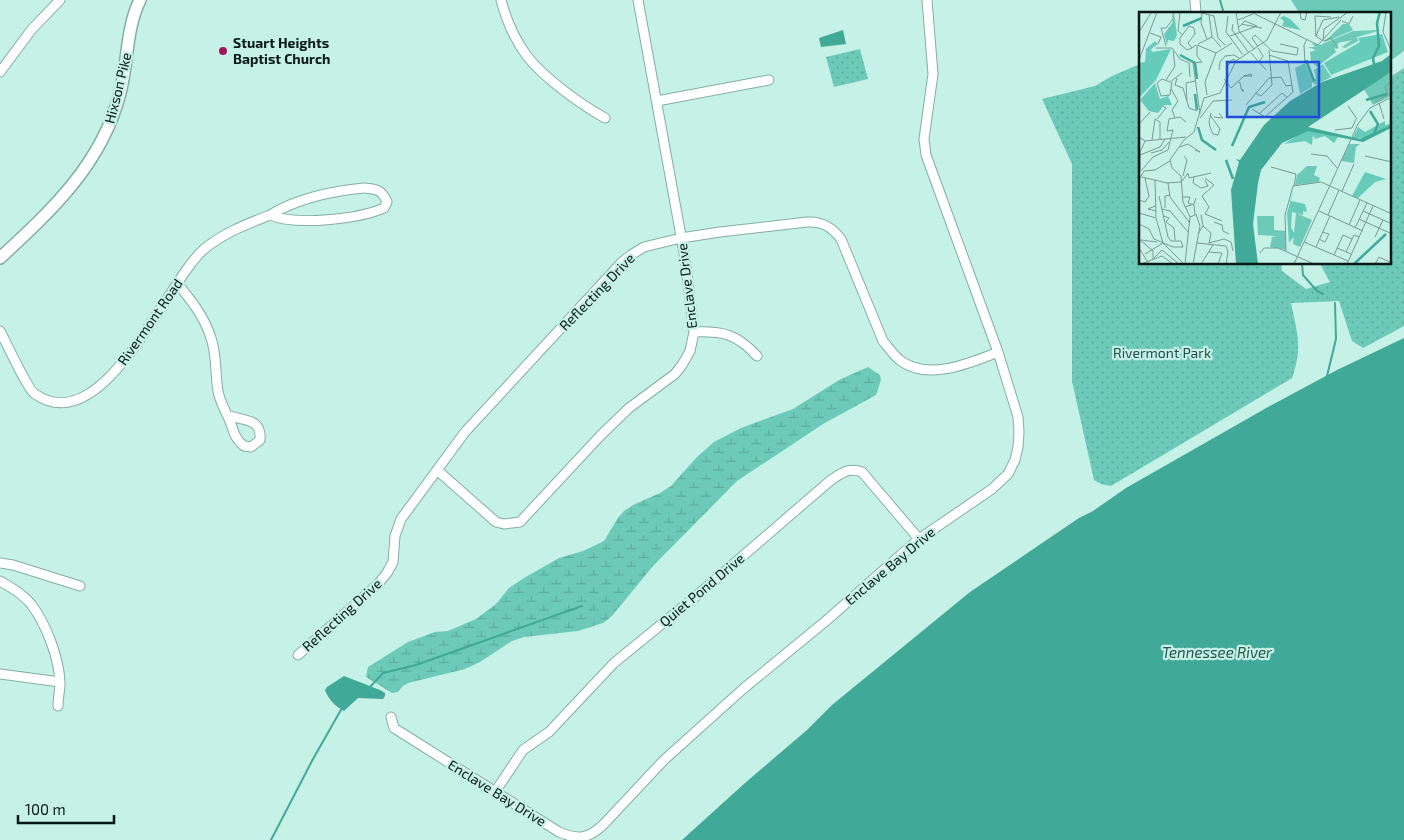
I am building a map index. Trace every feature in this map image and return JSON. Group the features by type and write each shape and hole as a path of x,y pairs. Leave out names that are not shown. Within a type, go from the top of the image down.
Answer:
{"main road":[{"name":"Hixson Pike","path":"0,258 64,196 81,175 107,134 120,95 125,73 131,25 140,0"}],"street":[{"path":"0,72 32,29 60,0"},
{"path":"501,0 518,43 527,56 561,87 605,118"},
{"name":"Enclave Drive","path":"437,470 496,522 504,524 520,522 629,408 675,374 690,351 694,332 681,238 638,0"},
{"name":"Enclave Bay Drive","path":"391,717 394,728 572,839 581,839 596,832 664,760 919,539 992,489 1008,474 1015,460 1018,447 1018,418 998,352 926,155 924,139 934,74 927,0"},
{"path":"1195,0 1196,12"},
{"path":"657,101 769,80"},
{"name":"Rivermont Road","path":"0,331 32,393 55,404 82,398 124,361 177,283 203,250 233,230 280,209 330,192 377,188 383,192 387,202 384,208 370,214 352,217 315,220 280,219 270,215"},
{"name":"Reflecting Drive","path":"298,655 378,584 387,573 393,562 395,536 401,519 464,432 622,262 631,254 644,247 681,238 720,232 814,221 822,223 830,227 841,239 883,341 902,362 929,370 940,369 953,367 998,352"},
{"path":"177,283 200,312 206,325 214,349 218,393 227,414"},
{"path":"694,332 728,334 741,340 757,356"},
{"name":"Quiet Pond Drive","path":"495,792 524,750 549,732 614,663 844,471 851,469 862,472 919,539"},
{"path":"0,563 13,565 80,586"},
{"path":"0,581 31,604 52,643 57,659 60,682 58,706"},
{"path":"0,674 60,682"}],"green space":[{"path":"1291,0 1404,0 1404,51 1392,60 1392,12 1299,12"},
{"path":"860,49 868,79 834,87 826,57"},
{"name":"Rivermont Park","path":"1139,64 1139,265 1281,265 1282,271 1306,289 1330,282 1321,265 1392,265 1392,76 1404,68 1404,326 1363,348 1352,341 1339,301 1291,303 1298,340 1297,358 1292,378 1111,486 1094,480 1072,381 1072,164 1042,99 1095,86"},
{"path":"868,367 880,375 881,380 876,395 823,424 737,481 653,566 612,616 603,623 578,631 524,637 512,641 480,662 465,669 408,683 398,692 392,693 366,677 368,667 408,642 435,632 448,631 476,619 496,604 509,588 524,578 559,558 583,551 604,541 624,511 671,486 697,457 714,442 741,428 793,409 839,380"}],"water":[{"path":"843,30 846,44 821,47 819,38"},
{"name":"Tennessee River","path":"1404,338 1404,840 682,840 807,730 832,705 970,592 1126,488 1268,407 1337,370"},
{"path":"344,676 380,690 385,693 385,696 383,699 358,698 344,711 328,697 325,690"}],"waterway":[{"path":"1220,0 1223,12"},
{"path":"1302,265 1303,275 1317,291 1323,294"},
{"path":"1327,376 1336,339 1335,303"},
{"path":"370,687 383,673 416,665 582,606"},
{"path":"271,840 342,708"}],"place":[{"name":"Stuart Heights Baptist Church","path":"223,51"}]}
